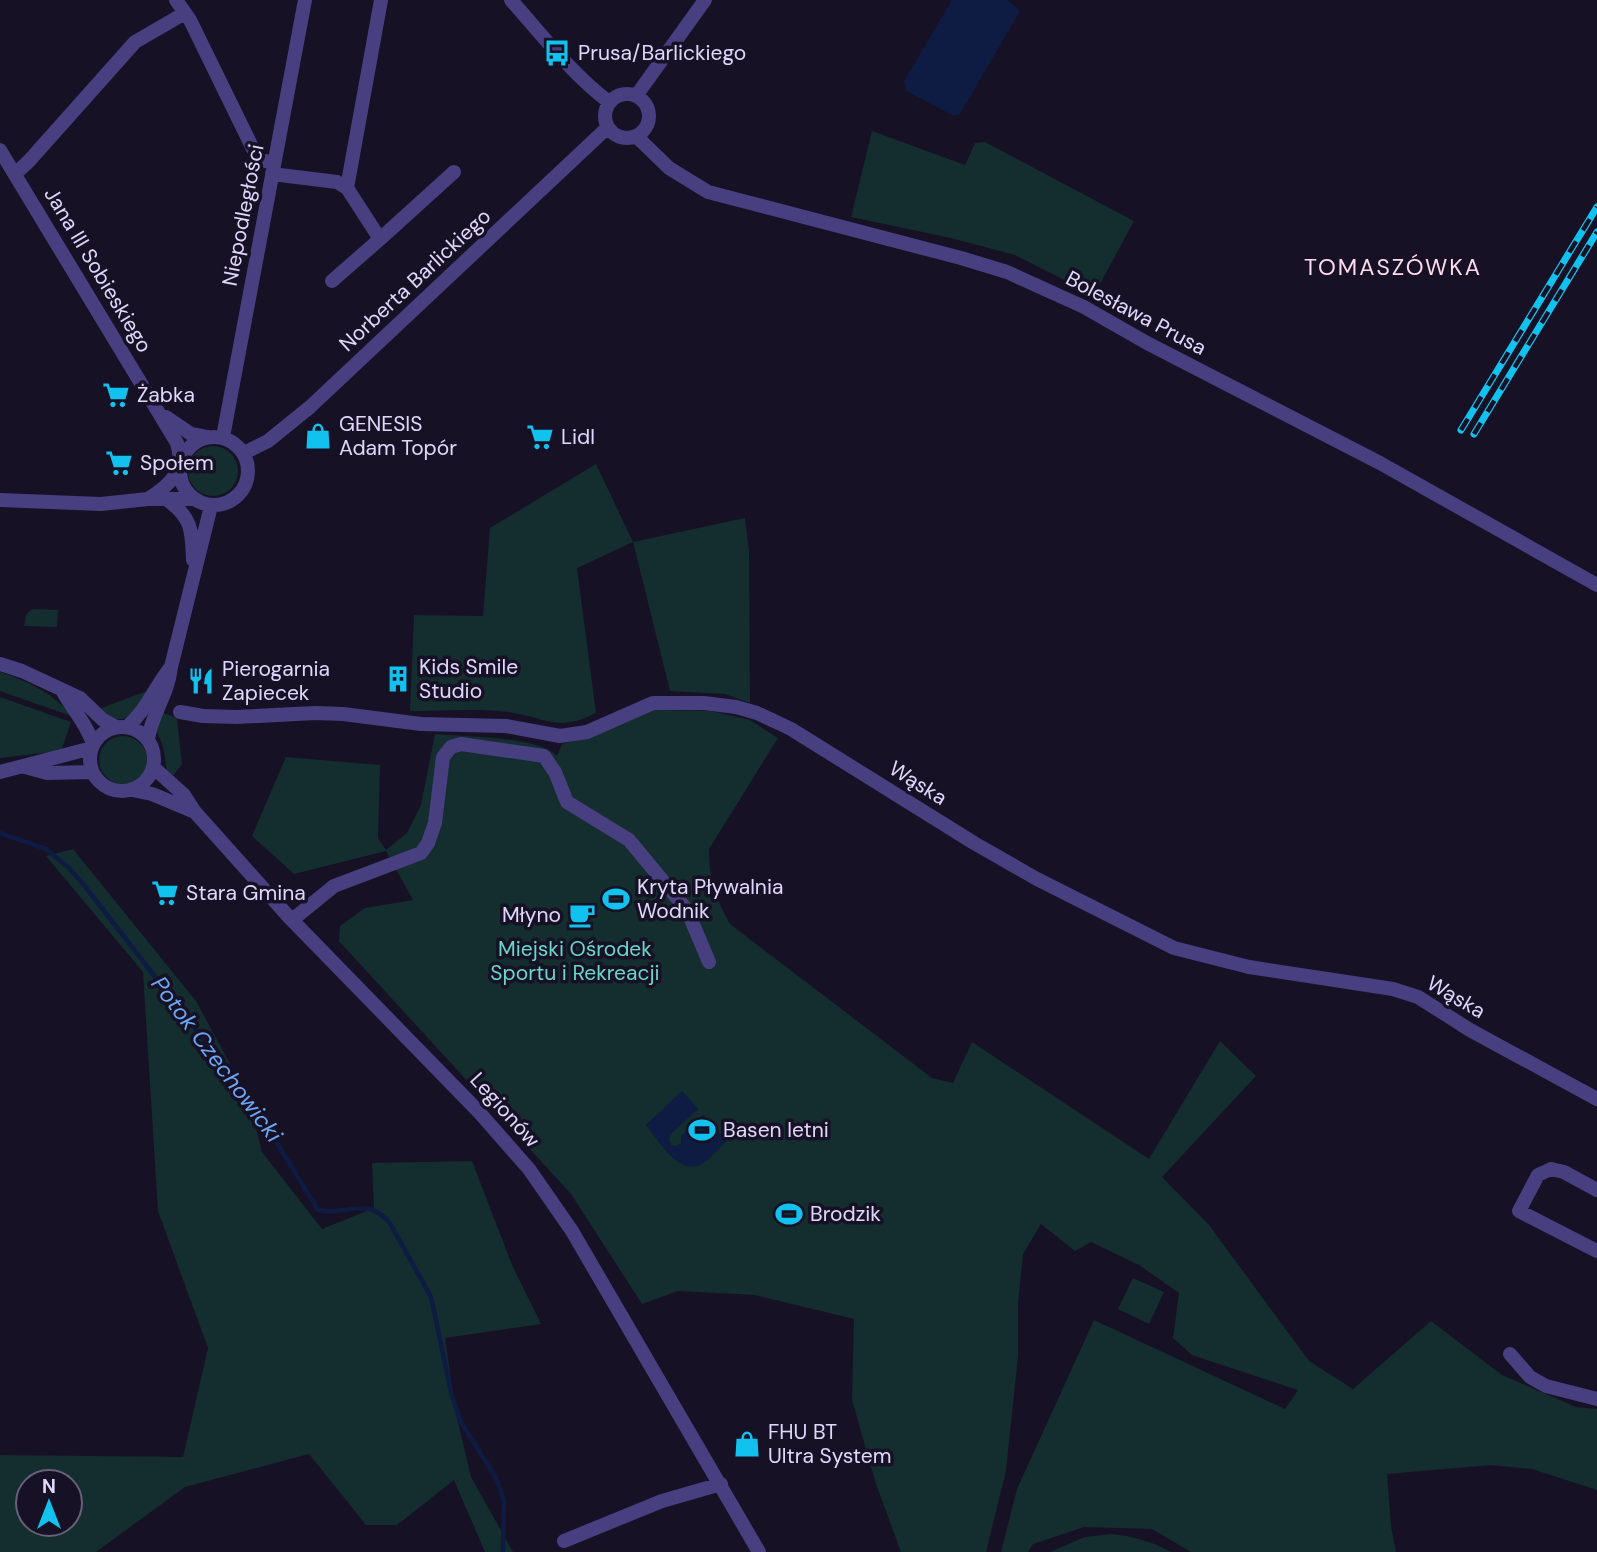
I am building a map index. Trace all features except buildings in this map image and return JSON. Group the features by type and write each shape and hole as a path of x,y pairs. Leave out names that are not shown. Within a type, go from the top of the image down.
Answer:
{"street":[{"path":"176,0 260,159 273,169 337,182 347,188 380,239"},
{"name":"Niepodległości","path":"223,437 305,0"},
{"path":"347,188 381,0"},
{"path":"511,0 557,52 609,102"},
{"path":"636,96 705,0"},
{"path":"15,174 29,162 135,42 185,13"},
{"path":"622,94 636,96 646,106 649,120 646,127 636,136 624,138 611,133 604,114 609,102 622,94"},
{"name":"Norberta Barlickiego","path":"244,453 268,441 310,407 607,128"},
{"name":"Bolesława Prusa","path":"636,136 669,168 708,192 1007,272 1084,307 1147,343 1380,463 1597,585"},
{"name":"Jana III Sobieskiego","path":"2,157 160,411 177,443 180,452 179,465"},
{"path":"332,281 454,172"},
{"name":"Jana III Sobieskiego","path":"160,411 180,428 191,434 207,437"},
{"path":"0,500 101,504 148,499 193,499 211,506 228,502 243,491 248,467 244,453 237,445 223,437 207,437 191,444 184,452 168,486 148,499"},
{"path":"179,465 184,490 193,499"},
{"path":"166,499 180,508 187,519 192,536 194,576"},
{"path":"148,739 149,728 169,685 171,667 211,506"},
{"path":"0,664 22,671 80,698 103,720 142,733 152,748 153,767 142,784 132,790 113,790 98,780 92,772 92,746 85,725 62,690"},
{"path":"0,772 74,754 92,746 99,736 140,716 171,667"},
{"name":"Wąska","path":"180,712 237,717 343,714 421,724 506,726 554,736 586,732 653,703 704,703 757,713 791,729 1037,880 1174,947 1249,967 1393,989 1418,998 1470,1030 1597,1099"},
{"path":"544,756 554,736"},
{"path":"292,920 334,886 421,853 428,843 435,823 443,757 451,747 461,744 544,756 555,772 567,802 629,840 687,911 709,962"},
{"path":"25,767 47,773 92,772"},
{"name":"Legionów","path":"153,767 184,795 195,812 292,920 478,1111 529,1168 572,1231 759,1552"},
{"name":"Legionów","path":"132,790 152,794 195,812"},
{"path":"1597,1190 1551,1168 1538,1175 1518,1211 1597,1251"},
{"path":"1510,1354 1530,1377 1546,1386 1597,1399"},
{"path":"564,1541 662,1501 721,1484"}],"green space":[{"path":"872,131 965,165 975,143 985,142 1134,221 1094,295 1015,255 951,238 851,217"},
{"path":"213,446 231,453 238,471 231,489 213,496 195,489 188,471 195,453"},
{"path":"596,464 633,542 577,568 596,713 583,719 561,723 496,711 410,711 414,615 483,616 490,528"},
{"path":"745,518 749,551 750,703 725,694 670,691 633,542"},
{"path":"32,609 58,610 57,627 24,626 26,615"},
{"path":"0,672 40,689 74,717 0,691"},
{"path":"152,689 133,717 114,719 99,709"},
{"path":"0,697 71,722 61,751 0,758"},
{"name":"Miejski Ośrodek Sportu i Rekreacji","path":"655,710 711,711 750,720 778,738 709,849 714,888 730,924 932,1078 953,1083 972,1042 1149,1159 1220,1041 1256,1076 1162,1177 1209,1225 1309,1361 1353,1389 1431,1321 1502,1375 1576,1407 1597,1409 1597,1490 1532,1469 1491,1465 1387,1474 1396,1552 1191,1552 1152,1529 1084,1527 1033,1544 1028,1552 1001,1552 1017,1489 1094,1320 1285,1409 1298,1390 1192,1355 1173,1338 1179,1293 1139,1265 1091,1242 1075,1251 1041,1224 1023,1254 1018,1303 1018,1356 1006,1471 986,1552 901,1552 876,1484 852,1400 854,1319 755,1295 678,1291 642,1304 571,1194 339,941 340,926 365,908 413,900 386,851 294,874 252,836 286,757 380,765 378,838 386,850 407,833 421,805 435,734 518,741 547,749 557,756 562,744 591,736"},
{"path":"161,712 177,718 182,764 170,780 156,729"},
{"path":"123,736 140,743 147,760 140,777 123,784 106,777 99,760 106,743"},
{"path":"73,849 196,1001 248,1097 262,1152 322,1229 374,1208 372,1163 472,1161 512,1265 541,1324 445,1338 456,1414 471,1477 513,1552 485,1552 454,1480 397,1525 366,1525 309,1454 185,1487 96,1552 0,1552 0,1455 183,1457 208,1348 158,1211 143,972 46,856"},
{"path":"1133,1278 1164,1292 1149,1324 1118,1309"},
{"path":"1111,1534 1142,1540 1171,1552 1050,1552 1085,1537"}],"water":[{"path":"952,0 1008,0 1020,11 960,114 954,116 906,91 904,81"},
{"name":"Basen letni","path":"682,1091 698,1109 670,1135 671,1145 681,1143 681,1136 703,1115 727,1141 705,1162 693,1167 685,1166 670,1155 646,1125"}],"waterway":[{"name":"Potok Czechowicki","path":"0,833 46,849 84,885 269,1124 274,1138 318,1210 365,1208 383,1216 391,1225 431,1297 452,1396 461,1422 497,1480 504,1500 503,1552"}],"railway":[{"path":"1461,430 1597,207"},
{"path":"1474,434 1597,232"}],"place":[{"name":"Prusa/Barlickiego","path":"557,53"},
{"name":"Żabka","path":"116,395"},
{"name":"GENESIS Adam Topór","path":"318,436"},
{"name":"Lidl","path":"540,437"},
{"name":"Społem","path":"119,463"},
{"name":"Kids Smile Studio","path":"398,679"},
{"name":"Pierogarnia Zapiecek","path":"201,681"},
{"name":"Stara Gmina","path":"165,893"},
{"name":"Kryta Pływalnia Wodnik","path":"616,899"},
{"name":"Młyno","path":"582,915"},
{"name":"Basen letni","path":"702,1130"},
{"name":"Brodzik","path":"789,1214"},
{"name":"FHU BT Ultra System","path":"747,1444"}],"district":[{"name":"TOMASZÓWKA","path":"1393,267"}]}
